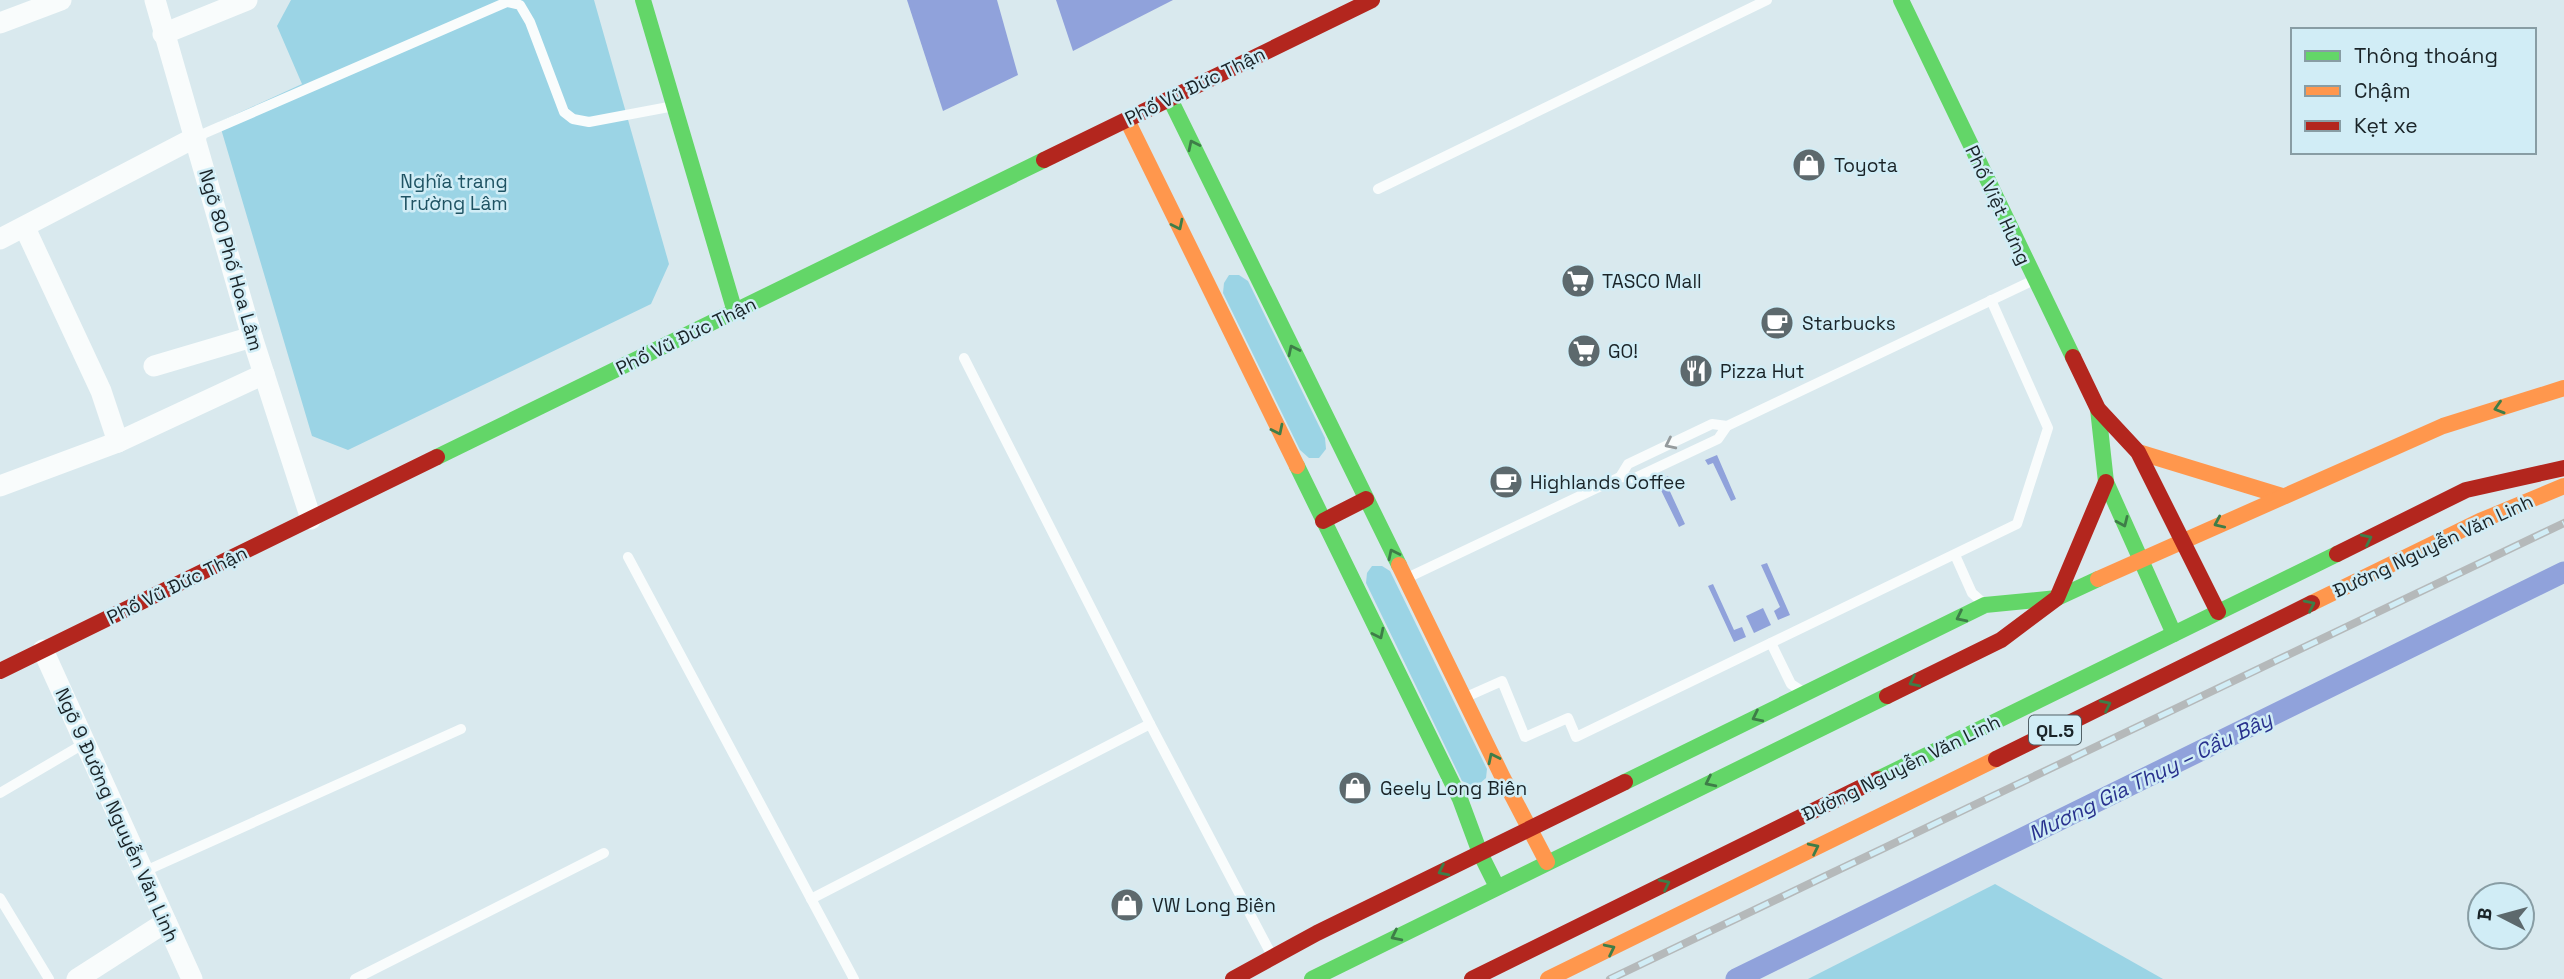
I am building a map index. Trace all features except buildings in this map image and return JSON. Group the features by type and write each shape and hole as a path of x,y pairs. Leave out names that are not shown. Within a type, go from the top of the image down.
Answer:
{"main road":[{"path":"643,0 734,312"},
{"name":"Phố Vũ Đức Thận","path":"0,671 1372,0"},
{"name":"Phố Việt Hưng","path":"1900,0 2098,409 2138,452 2218,612"},
{"path":"1170,99 1503,778 1547,862"},
{"path":"1127,120 1460,799 1480,853 1497,887"},
{"path":"1311,979 2001,640 2057,598 2182,540 2443,426 2564,388"},
{"name":"Phố Việt Hưng","path":"2098,409 2106,482 2174,634"},
{"path":"2138,452 2282,496"},
{"name":"Đường Nguyễn Văn Linh","path":"1548,979 2174,634 2466,490 2564,468"},
{"path":"2057,598 2106,482"},
{"name":"Đường Nguyễn Văn Linh","path":"1472,979 1837,818 2480,521 2564,486"},
{"path":"1323,521 1366,499"},
{"path":"1233,979 1480,853 1985,605 2057,598"}],"street":[{"path":"0,23 61,0"},
{"name":"Ngõ 80 Phố Hoa Lâm","path":"155,0 251,337 311,519"},
{"path":"163,34 247,0"},
{"path":"0,239 196,137"},
{"path":"25,228 102,391 118,442"},
{"path":"154,366 251,337"},
{"path":"0,486 118,442 264,374"},
{"name":"Ngõ 9 Đường Nguyễn Văn Linh","path":"43,650 192,979"},
{"path":"77,979 166,922"}],"lane":[{"path":"1378,190 1767,0"},
{"path":"196,137 507,2 520,5 530,22 564,112 573,119 589,122 674,106"},
{"path":"1405,579 1620,477 1628,464 1712,424 1727,426 2034,280"},
{"path":"1464,698 1502,681 1525,737 1568,718 1576,737 2017,524 2048,428 1991,300"},
{"path":"964,358 1150,724 1273,957"},
{"path":"1955,555 1972,593 1985,605"},
{"path":"628,556 854,979"},
{"path":"1770,643 1791,684 1805,693"},
{"path":"811,899 1150,724"},
{"path":"143,872 461,729"},
{"path":"0,793 85,743"},
{"path":"355,979 604,853"},
{"path":"0,898 49,979"}],"green space":[{"name":"Nghĩa trang Trường Lâm","path":"291,0 594,0 669,264 651,304 348,450 312,436 219,122 302,84 277,26"},
{"path":"1229,275 1239,275 1248,281 1325,438 1326,449 1319,458 1309,458 1300,450 1223,293 1224,283"},
{"path":"1372,566 1382,566 1390,571 1487,769 1486,778 1479,784 1471,785 1462,781 1366,583 1367,573"},
{"path":"1995,884 2163,979 1808,979"}],"shaded area":[{"path":"907,0 997,0 1018,75 943,111"},
{"path":"1056,0 1173,0 1073,51"},
{"path":"1717,455 1736,499 1731,501 1713,463 1708,465 1705,460"},
{"path":"1668,476 1671,482 1667,485 1685,524 1679,527 1657,482"},
{"path":"1767,563 1790,615 1778,620 1774,611 1780,607 1761,565"},
{"path":"1713,584 1734,630 1742,627 1746,637 1734,642 1708,586"},
{"path":"1763,608 1771,625 1754,633 1746,616"}],"waterway":[{"name":"Mương Gia Thụy – Cầu Bây","path":"1736,979 2564,572"}],"railway":[{"path":"1610,979 2564,523"}],"traffic: fast":[{"path":"643,0 735,312"},
{"path":"1901,0 2073,357"},
{"path":"1170,99 1399,565"},
{"path":"437,457 1044,160"},
{"path":"2098,409 2106,482 2174,634"},
{"path":"1297,466 1460,799 1480,853 1497,887"},
{"path":"1878,779 2337,554"},
{"path":"1625,782 1985,605 2057,598 2098,579"},
{"path":"1312,979 1887,696"}],"traffic: slow":[{"path":"1127,120 1297,466"},
{"path":"2098,579 2443,426 2564,388"},
{"path":"2138,452 2282,496"},
{"path":"2312,603 2480,521 2564,486"},
{"path":"1399,565 1547,862"},
{"path":"1548,979 1996,759"}],"traffic: jam":[{"path":"1044,160 1372,0"},
{"path":"2073,357 2098,409 2138,452 2218,612"},
{"path":"0,671 437,457"},
{"path":"2337,554 2466,490 2564,468"},
{"path":"1887,696 2001,640 2057,598 2106,482"},
{"path":"1323,521 1366,499"},
{"path":"1996,759 2312,603"},
{"path":"1472,979 1878,779"},
{"path":"1233,979 1317,933 1625,782"}],"place":[{"name":"Toyota","path":"1809,165"},
{"name":"TASCO Mall","path":"1578,281"},
{"name":"Starbucks","path":"1777,323"},
{"name":"GO!","path":"1584,351"},
{"name":"Pizza Hut","path":"1696,371"},
{"name":"Highlands Coffee","path":"1506,482"},
{"name":"Geely Long Biên","path":"1355,788"},
{"name":"VW Long Biên","path":"1127,905"}]}
